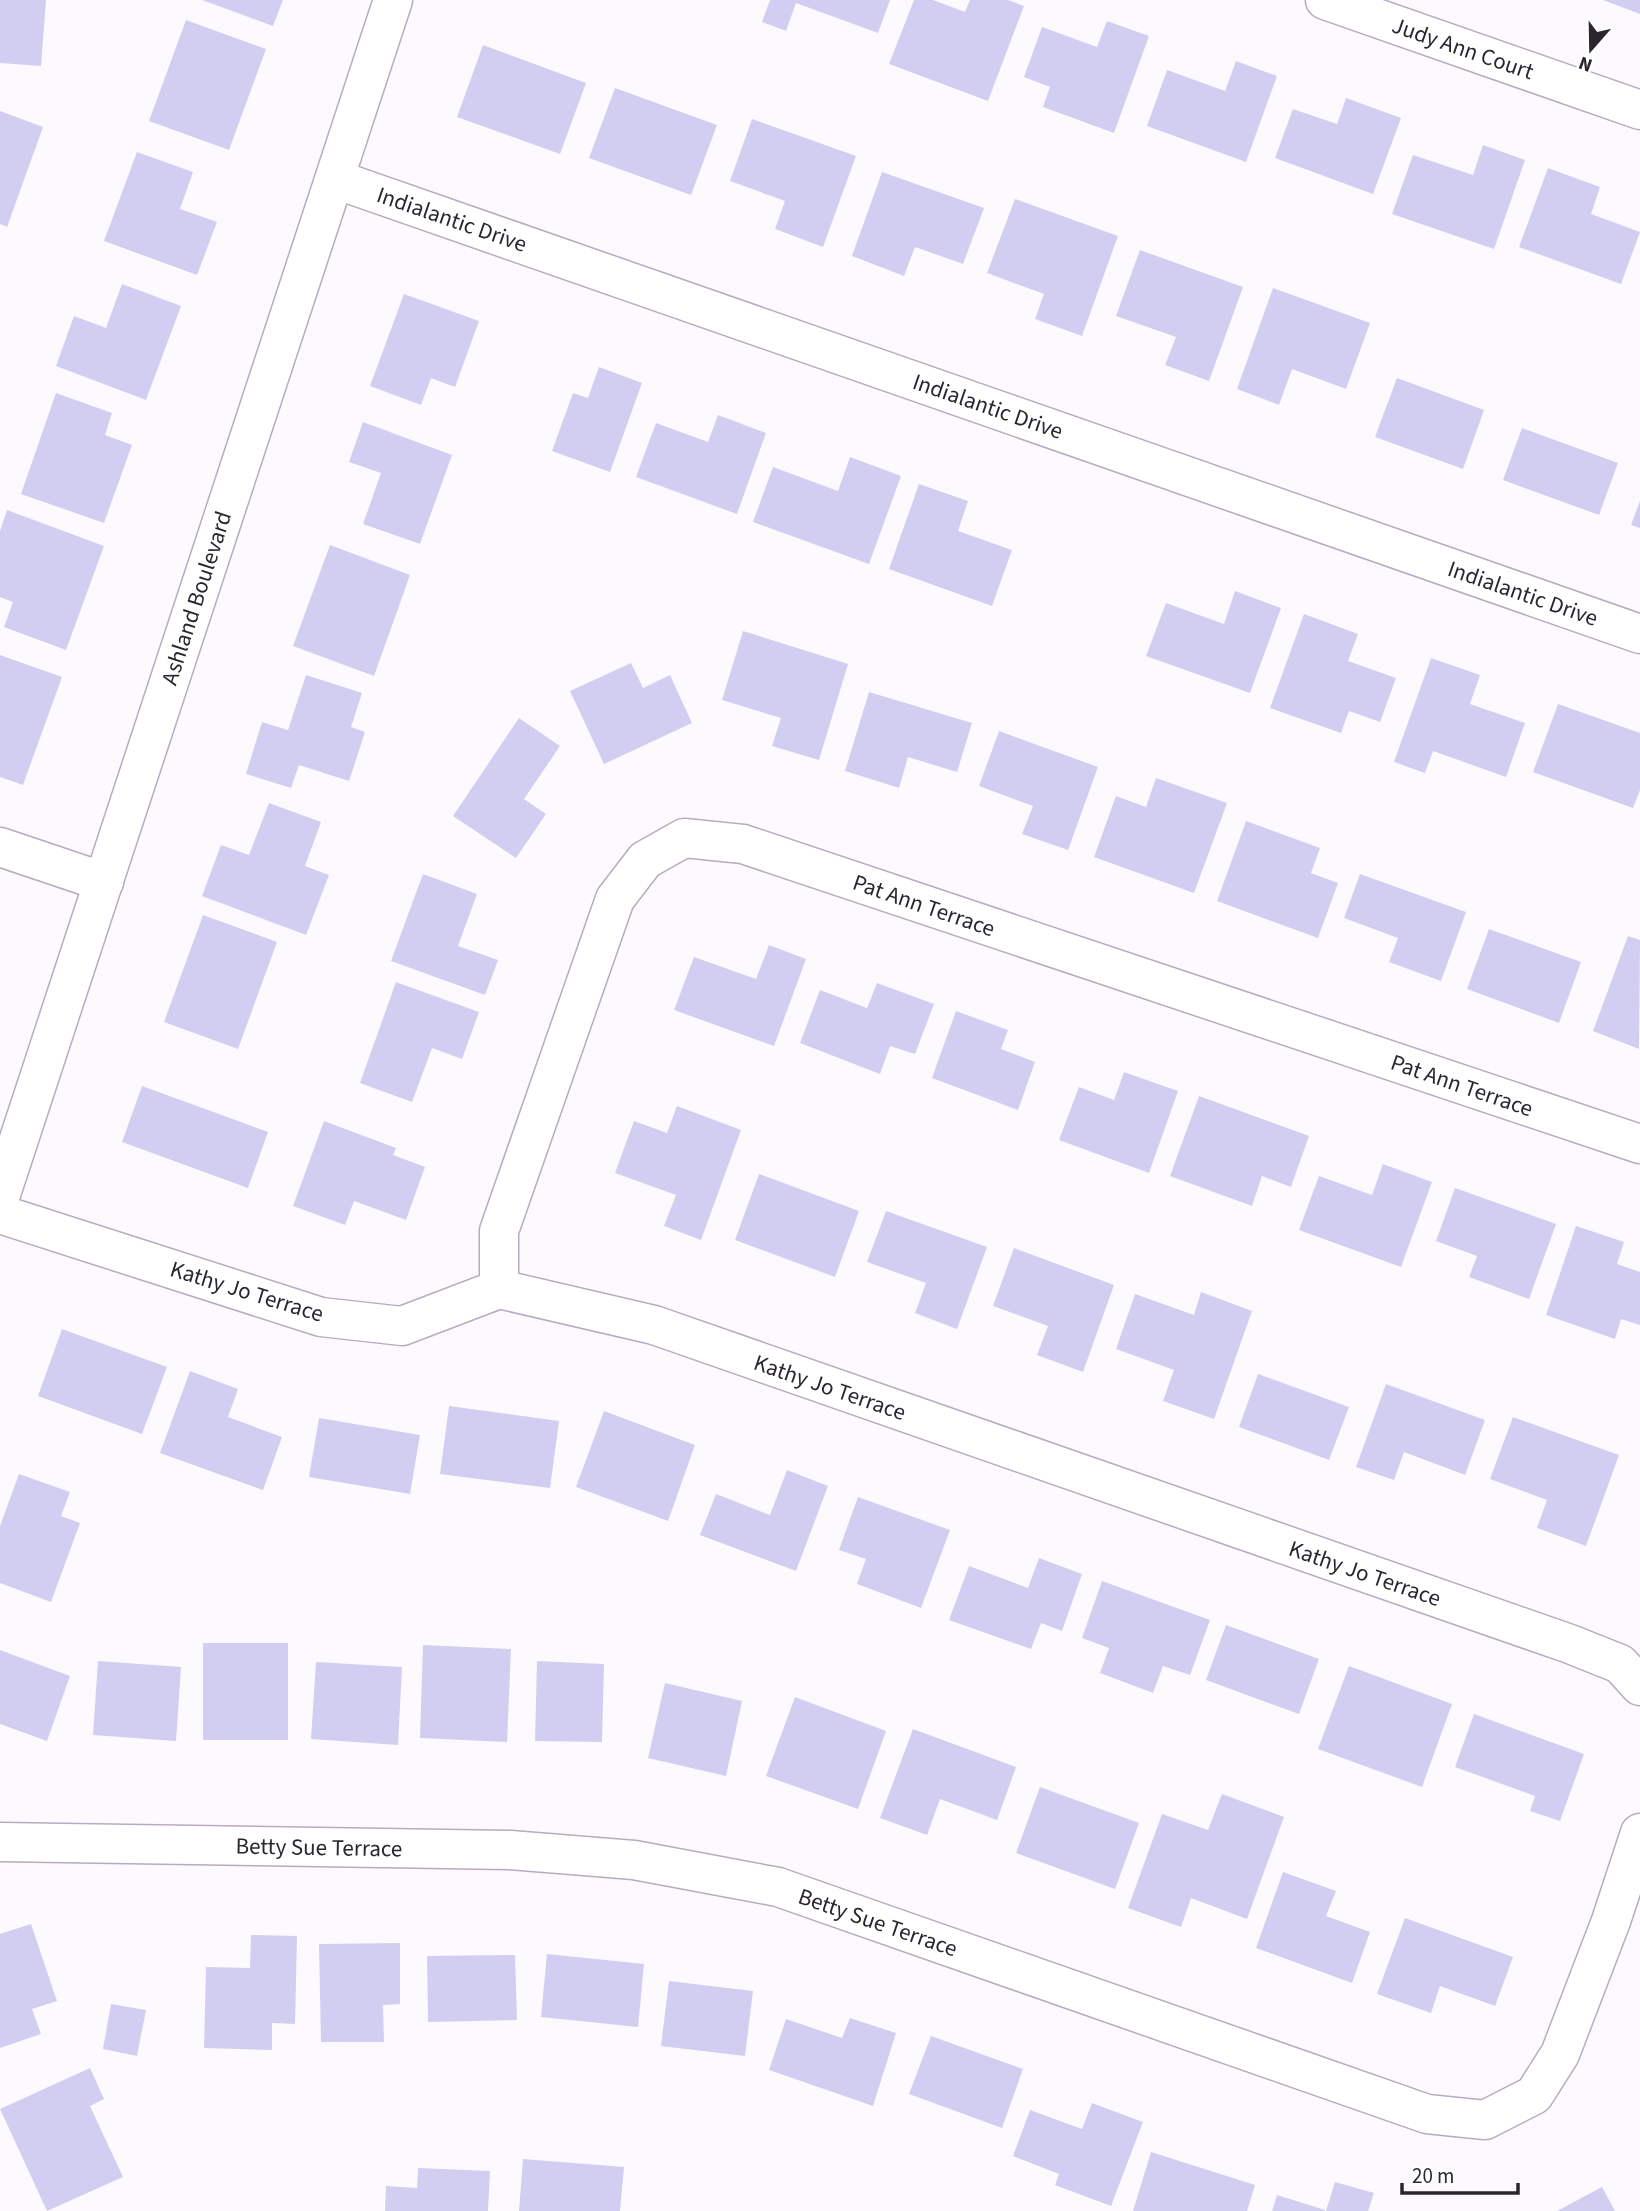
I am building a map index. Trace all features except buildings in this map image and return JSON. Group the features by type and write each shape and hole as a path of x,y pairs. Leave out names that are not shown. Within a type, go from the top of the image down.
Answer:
{"street":[{"name":"Ashland Boulevard","path":"0,1197 393,0"},
{"name":"Judy Ann Court","path":"1325,0 1640,110"},
{"name":"Indialantic Drive","path":"335,179 1640,634"},
{"name":"Pat Ann Terrace","path":"499,1289 499,1231 615,899 645,860 684,838 743,844 1640,1144"},
{"path":"0,848 104,882"},
{"name":"Kathy Jo Terrace","path":"0,1214 321,1317 402,1326 499,1289 654,1325 1531,1630 1620,1664 1640,1686"},
{"name":"Betty Sue Terrace","path":"0,1842 510,1850 634,1860 752,1882 778,1887 1427,2114 1485,2120 1534,2095 1560,2054 1611,1921 1640,1833"}]}
